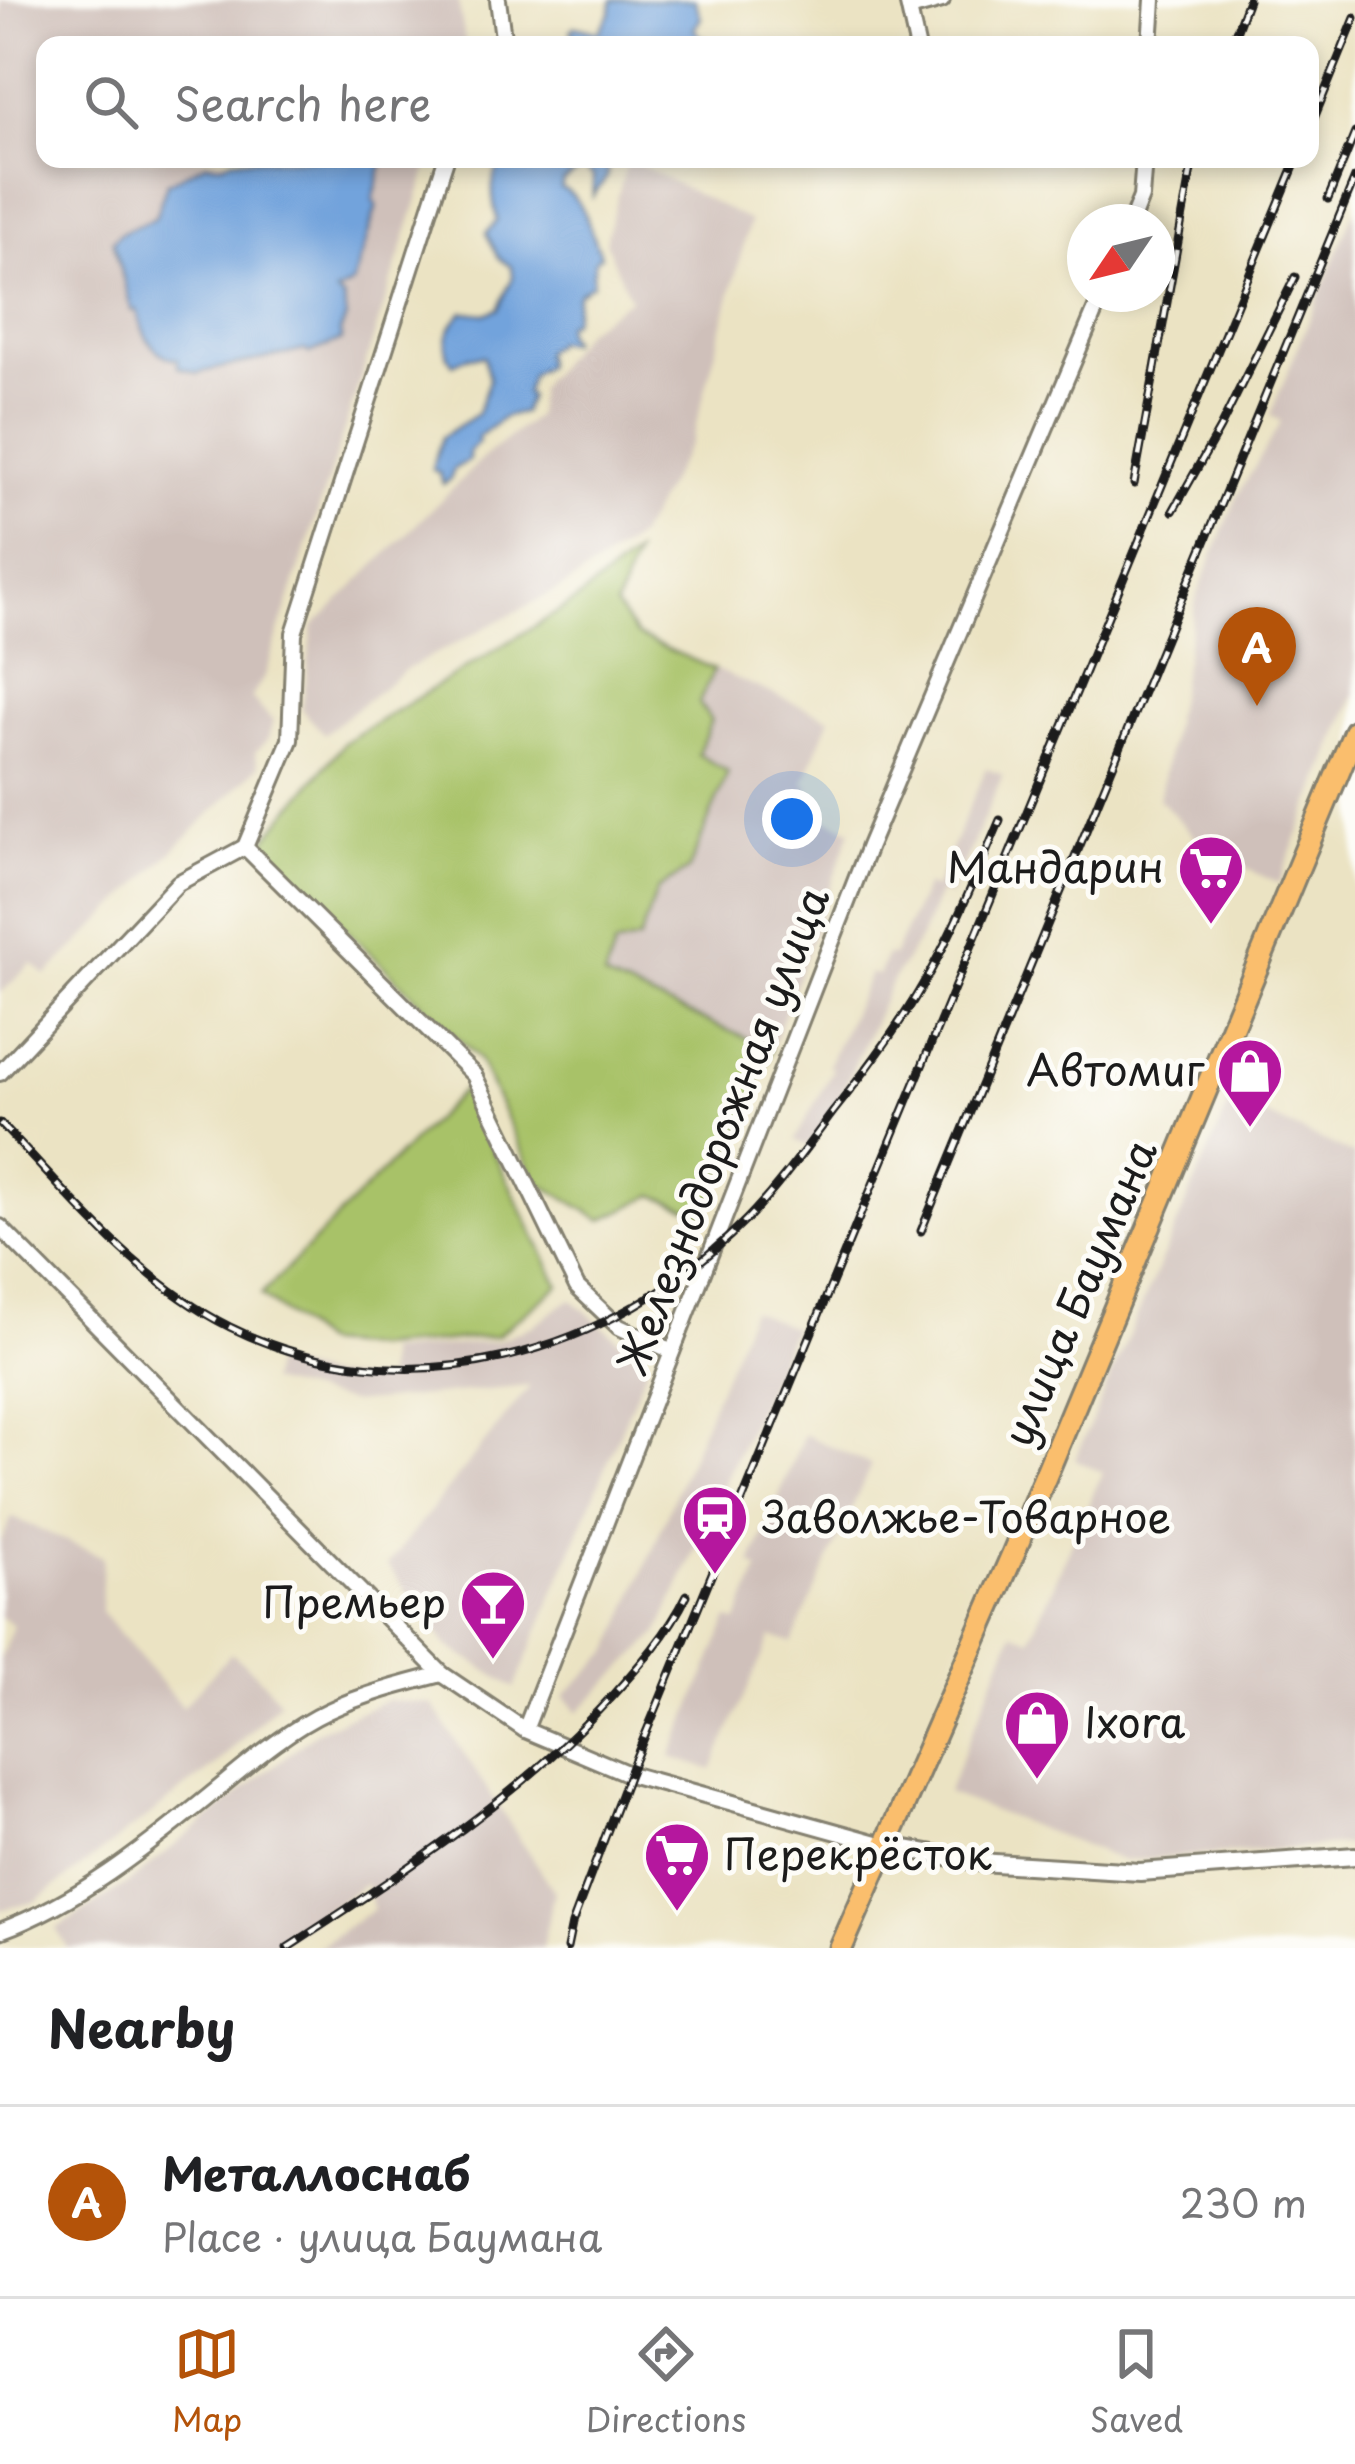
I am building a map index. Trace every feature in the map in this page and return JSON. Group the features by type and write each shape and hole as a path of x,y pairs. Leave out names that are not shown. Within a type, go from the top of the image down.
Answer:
{"main road":[{"name":"улица Баумана","path":"841,1948 1040,1490 1355,731"}],"street":[{"path":"498,0 503,36"},
{"path":"915,36 908,5 942,0"},
{"path":"1151,36 1153,0"},
{"path":"0,1073 178,883 245,847 290,740 293,633 443,168"},
{"path":"1138,204 1143,168"},
{"name":"Железнодорожная улица","path":"525,1730 869,847 1094,312"},
{"path":"245,847 474,1075 577,1287 619,1327 672,1351"},
{"path":"0,1227 442,1674 525,1730 638,1777 884,1844 979,1862 1140,1872 1355,1856"},
{"path":"0,1930 38,1917 138,1855 250,1762 324,1712 383,1689 442,1674"}],"shaded area":[{"path":"0,0 458,0 464,36 36,36 36,168 428,168 265,676 251,698 273,721 268,739 255,752 259,766 46,976 32,963 0,994"},
{"path":"625,168 646,168 750,221 692,440 638,537 569,584 405,670 324,734 302,710 313,627 484,457 536,416 538,388 585,330 630,299 605,241"},
{"path":"1355,209 1355,693 1279,883 1211,854 1159,799 1197,595 1237,497 1281,422 1270,415"},
{"path":"714,669 830,718 804,782 809,786 801,807 851,830 772,1049 603,978 615,946 639,940 657,890 689,869 728,773 698,755 699,703"},
{"path":"986,768 1003,775 950,896 939,893 919,940 892,981 834,1110 808,1146 795,1140 833,1069 828,1066 870,973 878,975 887,954 893,956 926,885 934,889"},
{"path":"1231,1100 1355,1155 1355,1844 1123,1861 947,1793 1013,1632 1030,1639 1102,1473 1075,1459"},
{"path":"571,1299 648,1364 515,1688 446,1645 387,1565 530,1386 353,1403 268,1382 273,1363 325,1376 386,1381 386,1352 496,1341 532,1326"},
{"path":"751,1310 793,1328 658,1634 578,1712 564,1696 611,1650"},
{"path":"804,1434 871,1465 792,1643 771,1637 712,1770 671,1757 728,1619 737,1622 759,1569 751,1564"},
{"path":"12,1517 103,1557 101,1611 182,1707 231,1653 280,1701 215,1766 35,1902 0,1910 0,1660 13,1625 0,1617 0,1543"},
{"path":"386,1700 432,1704 554,1892 542,1948 316,1948 373,1909 366,1884 269,1948 68,1948 56,1929 127,1884 317,1731"}],"green space":[{"path":"635,554 616,607 637,636 714,669 699,703 711,721 698,754 728,772 689,869 657,890 639,940 615,946 604,978 772,1049 705,1215 654,1195 602,1220 536,1181 478,1058 260,846 345,742 574,602"},
{"path":"463,1090 559,1285 496,1336 375,1348 323,1344 261,1295"}],"water":[{"path":"612,0 695,0 701,18 694,29 700,36 574,36 571,31 575,26 599,32"},
{"path":"197,168 381,168 373,201 377,205 353,284 336,293 344,299 342,340 309,353 305,350 197,373 178,367 178,359 161,353 149,342 137,310 132,311 113,241 120,233 155,218 167,183"},
{"path":"499,168 582,168 563,181 561,188 582,208 601,256 595,260 592,284 578,294 572,321 565,324 570,340 557,341 544,352 545,366 531,375 523,412 504,417 477,438 469,460 443,484 432,469 442,437 477,414 489,380 484,356 453,364 448,337 463,312 486,314 498,309 513,277 512,267 499,258 486,233 497,221 493,183"},
{"path":"584,168 608,168 593,196 593,176"}],"railway":[{"path":"1234,36 1248,0"},
{"path":"1319,106 1355,18"},
{"path":"1328,199 1355,133"},
{"path":"1134,484 1191,168"},
{"path":"567,1948 629,1774 1293,168"},
{"path":"921,1231 1355,178"},
{"path":"1173,511 1295,277"},
{"path":"0,1123 135,1261 196,1308 230,1327 298,1353 367,1366 436,1367 505,1357 572,1336 635,1306 694,1266 759,1206 869,1066 912,1002 954,925 1000,820"},
{"path":"287,1948 416,1863 537,1769 632,1673 687,1595"}],"place":[{"name":"Металлоснаб","path":"1257,706"},
{"name":"Мандарин","path":"1211,927"},
{"name":"Автомиг","path":"1250,1130"},
{"name":"Заволжье-Товарное","path":"715,1577"},
{"name":"Премьер","path":"493,1662"},
{"name":"Ixora","path":"1037,1782"},
{"name":"Перекрёсток","path":"677,1914"}]}
